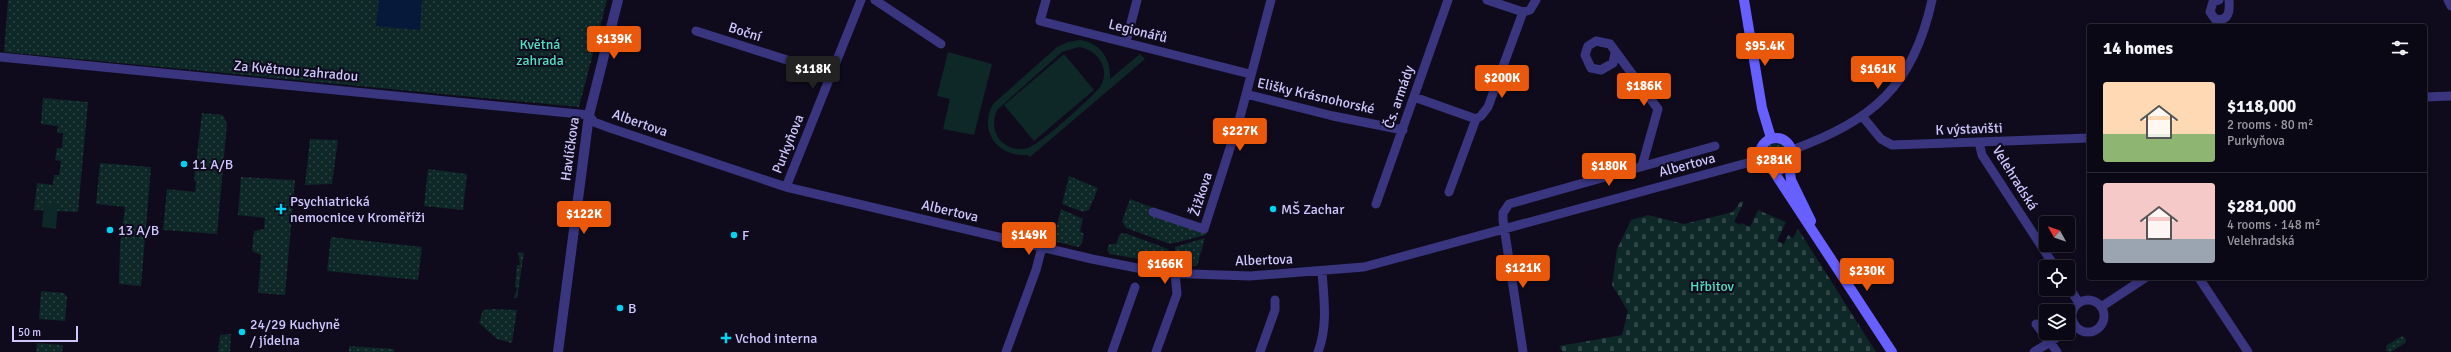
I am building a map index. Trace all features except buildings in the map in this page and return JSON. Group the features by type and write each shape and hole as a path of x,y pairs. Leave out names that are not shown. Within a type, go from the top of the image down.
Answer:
{"main road":[{"path":"1744,0 1762,108 1771,138"},
{"path":"1789,164 1782,169 1772,169 1764,165 1760,157 1761,147 1771,138 1783,139 1792,150 1789,164 1792,180 1823,244"},
{"path":"1772,169 1801,216 1823,244 1892,352"}],"street":[{"name":"Havlíčkova","path":"558,352 589,115 618,0"},
{"name":"Purkyňova","path":"786,187 861,0"},
{"path":"875,0 942,44"},
{"name":"Legionářů","path":"1046,0 1040,20 1250,74"},
{"path":"1126,42 1136,0"},
{"name":"Žižkova","path":"1153,212 1204,229 1246,94 1250,74 1271,0"},
{"name":"Čs. armády","path":"1376,204 1448,0"},
{"path":"1487,0 1523,12 1530,10 1536,0"},
{"path":"1792,150 1840,131 1888,95 1907,69 1921,40 1932,0"},
{"path":"2218,0 2213,2 2210,12 2215,19 2221,20 2226,18 2230,12 2229,0"},
{"path":"2225,0 2234,0"},
{"path":"2448,0 2451,6"},
{"path":"1449,192 1476,119 1481,116 1488,107 1523,12"},
{"name":"Boční","path":"696,31 831,74"},
{"path":"1615,53 1658,109 1642,166"},
{"name":"Za Květnou zahradou","path":"0,57 589,115"},
{"name":"Elišky Krásnohorské","path":"1246,94 1333,116 1403,130"},
{"path":"2427,97 2451,96"},
{"path":"1414,97 1476,119"},
{"name":"Albertova","path":"589,115 594,122 610,128 786,187 1042,247 1162,273 1250,276 1322,272 1371,265 1747,163 1760,157"},
{"name":"K výstavišti","path":"1862,116 1881,139 1892,144 2087,138"},
{"name":"Velehradská","path":"1980,142 1982,155 2050,260"},
{"name":"Albertova","path":"1504,230 1503,213 1509,204 1715,146"},
{"path":"1504,230 1523,352"},
{"path":"1006,352 1036,270 1042,247"},
{"path":"1318,352 1323,338 1325,318 1322,272"},
{"path":"1156,352 1177,294 1175,273"},
{"path":"2101,307 2142,280"},
{"path":"2200,280 2248,352"},
{"path":"1112,352 1135,287"},
{"path":"2074,296 2079,303"},
{"path":"1260,352 1276,310 1275,300"},
{"path":"2075,308 2079,303 2091,300 2101,307 2104,318 2099,329 2088,333 2075,328"},
{"path":"2036,324 2057,352"},
{"path":"2034,352 2053,340"}],"green space":[{"name":"Květná zahrada","path":"8,0 607,0 579,107 4,52"},
{"path":"1080,40 1099,48 1109,65 1110,79 1140,54 1145,59 1030,157 1027,155 1007,152 1000,147 990,133 988,124 989,114 993,104 1057,47 1068,42","holes":["1079,47 1092,52 1101,61 1104,74 1100,87 1065,121 1033,145 1023,149 1015,149 1002,142 997,136 995,129 994,121 997,110 1062,52"]},
{"path":"948,52 992,64 974,135 943,129 950,99 937,96"},
{"path":"1064,54 1094,90 1034,141 1004,105"},
{"path":"43,98 88,102 78,212 34,210 37,183 53,185 54,175 59,175 61,161 55,160 57,148 62,148 63,133 57,133 58,126 41,124"},
{"path":"202,113 223,115 227,124 217,234 163,230 167,189 195,192 196,181 194,181"},
{"path":"310,139 338,140 332,184 305,185"},
{"path":"1776,142 1784,146 1788,154 1784,162 1776,166 1768,162 1764,154 1768,146"},
{"path":"100,163 151,167 141,286 119,284 120,244 125,207 96,204"},
{"path":"428,169 467,174 463,210 424,206"},
{"path":"1069,176 1098,188 1089,210 1083,212 1062,204"},
{"path":"241,177 295,180 285,295 258,293 261,255 252,251 254,231 264,229 265,218 238,215"},
{"path":"1130,199 1154,208 1153,212 1207,233 1206,235 1170,244 1126,228 1122,221"},
{"name":"Hřbitov","path":"1741,201 1744,202 1734,222 1740,225 1741,223 1750,227 1758,210 1786,222 1777,241 1784,244 1788,235 1793,238 1798,229 1876,352 1563,352 1559,346 1622,335 1628,311 1612,285 1617,249 1631,220 1648,215 1684,224 1733,212"},
{"path":"44,203 58,205 56,229 42,227"},
{"path":"1061,209 1083,219 1080,231 1084,234 1081,245 1078,247 1053,241"},
{"path":"1125,233 1168,249 1175,265 1110,254 1107,250 1109,244 1116,244 1120,234"},
{"path":"331,237 422,247 418,280 327,271"},
{"path":"1205,238 1197,266 1181,265 1175,252 1175,247"},
{"path":"518,252 524,253 517,298 514,298 517,288 515,287 517,265 520,265"},
{"path":"41,291 64,293 67,297 65,321 39,319"},
{"path":"483,310 517,310 512,343 497,339 479,323"},
{"path":"231,334 230,352 218,352 220,335"},
{"path":"2402,336 2406,339 2405,343 2391,352 2386,351 2387,345"},
{"path":"37,343 63,345 62,352 36,352"},
{"path":"349,346 394,349 394,352 349,352"}],"water":[{"path":"379,0 422,0 420,30 376,26"}],"place":[{"name":"11 A/B","path":"184,164"},
{"name":"Psychiatrická nemocnice v Kroměříži","path":"281,209"},
{"name":"MŠ Zachar","path":"1273,209"},
{"name":"13 A/B","path":"110,230"},
{"name":"F","path":"734,235"},
{"name":"B","path":"620,308"},
{"name":"24/29 Kuchyně / jídelna","path":"242,332"},
{"name":"Vchod interna","path":"726,338"}]}
